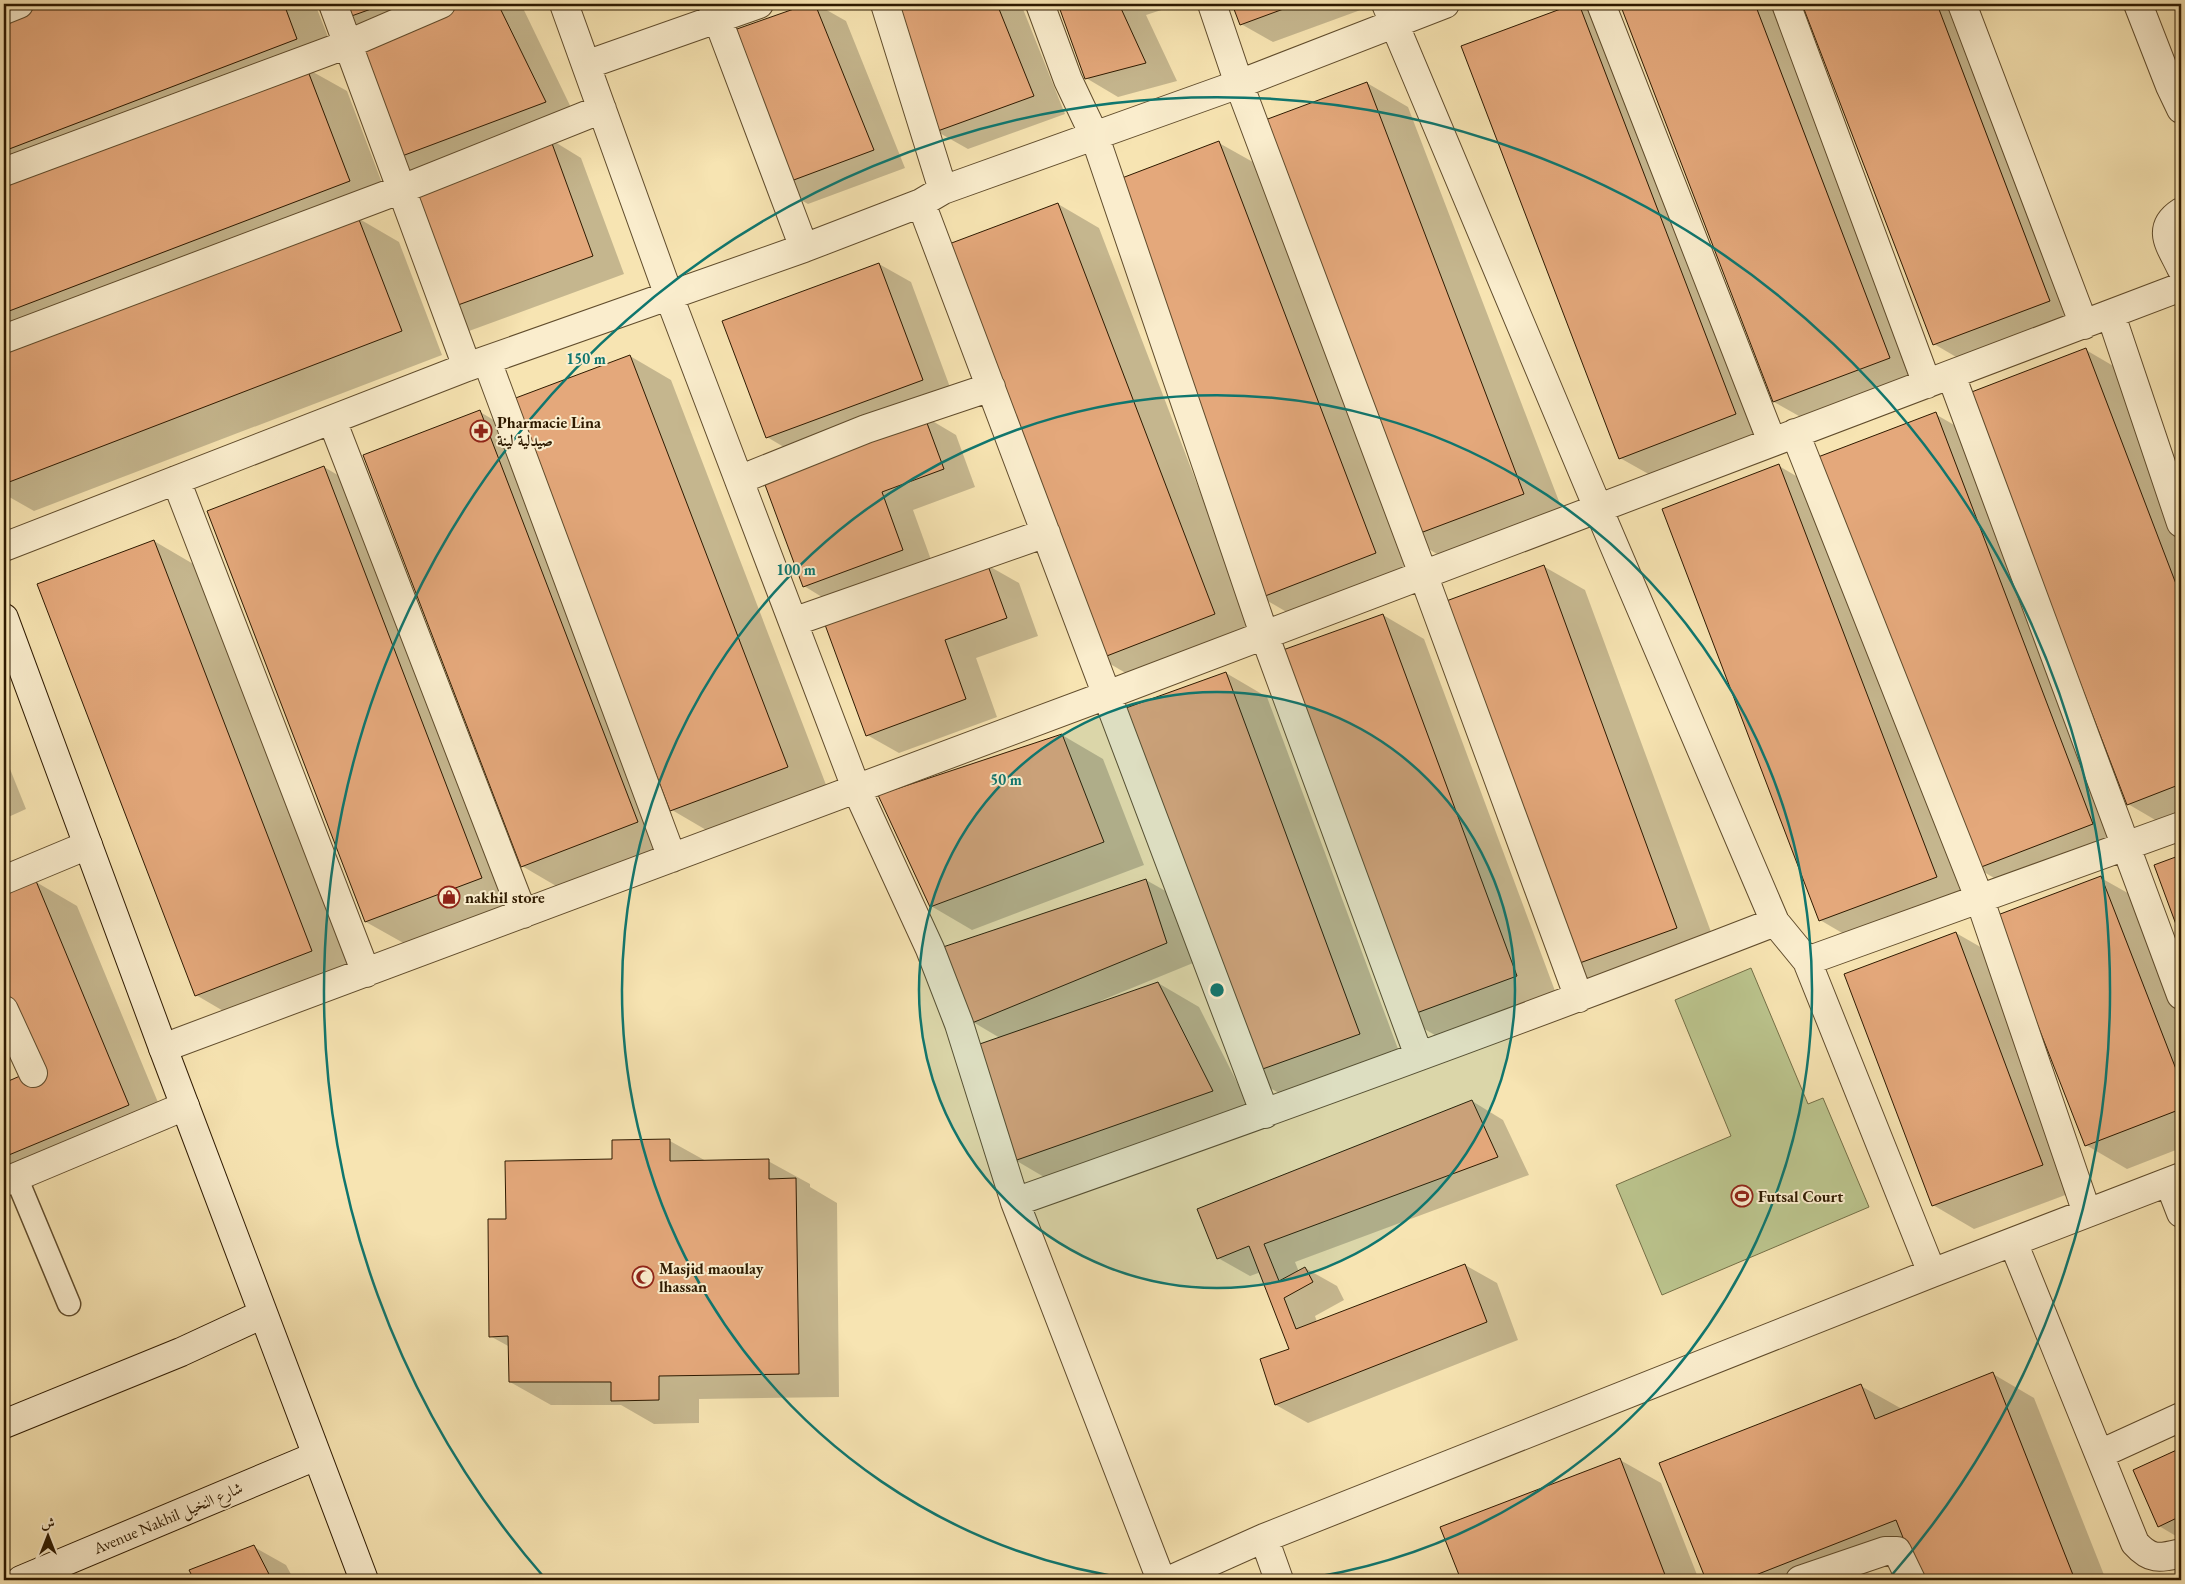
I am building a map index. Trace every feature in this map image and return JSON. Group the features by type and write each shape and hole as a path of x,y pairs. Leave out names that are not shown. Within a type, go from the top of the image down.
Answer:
{"street":[{"path":"4,10 19,4"},
{"path":"333,4 402,189 477,364 672,858"},
{"path":"4,172 348,44 441,4"},
{"path":"564,4 669,296 856,788 930,950 958,1024 1015,1202 1161,1580"},
{"path":"586,65 715,12 759,4"},
{"path":"885,4 932,196 991,387 1265,1114"},
{"path":"1040,4 1068,80 1095,136 1264,634 1419,1056"},
{"path":"1212,4 1239,84 1423,574 1579,998"},
{"path":"4,547 477,364 804,248 932,196 1239,84 1390,13 1445,4"},
{"path":"1601,4 1980,900 2088,1213"},
{"path":"1786,4 2127,846 2181,994"},
{"path":"1962,4 2084,325"},
{"path":"2138,4 2177,92"},
{"path":"715,12 804,248"},
{"path":"1390,13 1598,508 1775,922 1807,961 1932,1273"},
{"path":"4,339 402,189 602,110"},
{"path":"2181,212 2168,224 2166,235 2181,268"},
{"path":"163,1048 1107,695 2181,287"},
{"path":"2111,315 2181,523"},
{"path":"739,480 866,429 991,387"},
{"path":"332,420 522,914"},
{"path":"176,480 366,973"},
{"path":"793,622 1046,533"},
{"path":"4,618 163,1048 364,1580"},
{"path":"1807,961 2181,826"},
{"path":"4,880 88,845"},
{"path":"1015,1202 1265,1114 1579,998 1775,922"},
{"path":"4,1010 33,1073"},
{"path":"10,1180 185,1106"},
{"path":"1170,1580 1264,1538 1932,1273 2175,1179 2181,1213"},
{"path":"2013,1242 2136,1543 2144,1554 2159,1558 2181,1553"},
{"path":"4,1424 181,1352 263,1314"},
{"path":"2100,1454 2181,1417"},
{"name":"Avenue Nakhil شارع النخيل","path":"21,1580 316,1456"},
{"path":"1264,1538 1280,1580"},
{"path":"1800,1580 1885,1550 1897,1550 1911,1580"}],"lane":[{"path":"10,1180 69,1304"}],"green space":[{"name":"Futsal Court","path":"1751,968 1808,1104 1823,1098 1869,1207 1662,1295 1616,1185 1731,1136 1675,1000"}],"building":[{"path":"47,4 284,4 297,39 4,151 4,20"},
{"path":"325,4 385,4 332,23"},
{"path":"448,4 498,4 546,102 386,162 348,54"},
{"path":"808,4 815,4 874,150 775,187 717,36"},
{"path":"886,4 997,4 1034,96 935,132"},
{"path":"1058,4 1119,4 1146,63 1085,79"},
{"path":"1232,4 1297,4 1240,25"},
{"path":"1574,4 1579,4 1736,414 1619,459 1461,46"},
{"path":"1620,4 1755,4 1890,358 1773,402"},
{"path":"1802,4 1937,4 2050,301 1933,345"},
{"path":"306,66 350,181 4,313 4,182"},
{"path":"1367,82 1524,494 1407,538 1249,126"},
{"path":"550,138 593,256 436,313 392,196"},
{"path":"1219,141 1376,553 1260,598 1101,186"},
{"path":"1058,203 1215,614 1099,659 941,247"},
{"path":"358,217 402,331 4,484 4,353"},
{"path":"879,263 923,380 766,438 722,321"},
{"path":"2086,348 2181,597 2181,784 2127,805 1969,393"},
{"path":"630,355 788,767 670,811 513,399"},
{"path":"480,410 638,822 521,867 363,455"},
{"path":"1936,412 2093,824 1976,869 1818,457"},
{"path":"924,415 944,469 882,492 903,550 803,587 761,474"},
{"path":"1779,464 1937,877 1819,921 1662,509"},
{"path":"324,466 482,878 365,922 207,511"},
{"path":"154,540 312,951 195,996 37,584"},
{"path":"987,563 1007,618 945,640 966,699 866,736 824,622"},
{"path":"1544,565 1677,928 1563,969 1430,607"},
{"path":"1383,614 1517,976 1403,1018 1269,655"},
{"path":"1226,672 1360,1034 1246,1075 1112,713"},
{"path":"1062,734 1104,842 930,907 878,795"},
{"path":"2181,855 2181,938 2154,865"},
{"path":"2101,876 2181,1082 2181,1109 2085,1146 1995,916"},
{"path":"1146,879 1167,943 972,1023 943,947"},
{"path":"36,881 129,1105 4,1157 4,1083 20,1076 4,1036 4,894"},
{"path":"1956,932 2043,1165 1932,1206 1844,974"},
{"path":"1158,982 1213,1091 1014,1161 974,1046"},
{"path":"1472,1100 1498,1157 1264,1244 1279,1281 1305,1267 1313,1282 1284,1298 1296,1329 1465,1264 1487,1322 1275,1405 1260,1359 1289,1349 1249,1246 1217,1259 1197,1209"},
{"name":"Masjid maoulay lhassan","path":"670,1139 670,1161 769,1159 769,1179 796,1178 799,1374 659,1376 659,1400 611,1401 611,1382 509,1382 508,1336 489,1337 488,1219 506,1219 505,1161 612,1159 612,1140"},
{"path":"1993,1372 2075,1580 1920,1580 1896,1520 1743,1580 1706,1580 1659,1463 1861,1384 1875,1419"},
{"path":"2181,1448 2181,1516 2158,1527 2133,1470"},
{"path":"1620,1458 1667,1580 1461,1580 1440,1527"},
{"path":"254,1545 272,1580 194,1580 189,1570"}],"place":[{"name":"Pharmacie Lina صيدلية لينة","path":"481,431"},
{"name":"nakhil store","path":"449,897"},
{"name":"Futsal Court","path":"1742,1196"},
{"name":"Masjid maoulay lhassan","path":"643,1277"}]}
